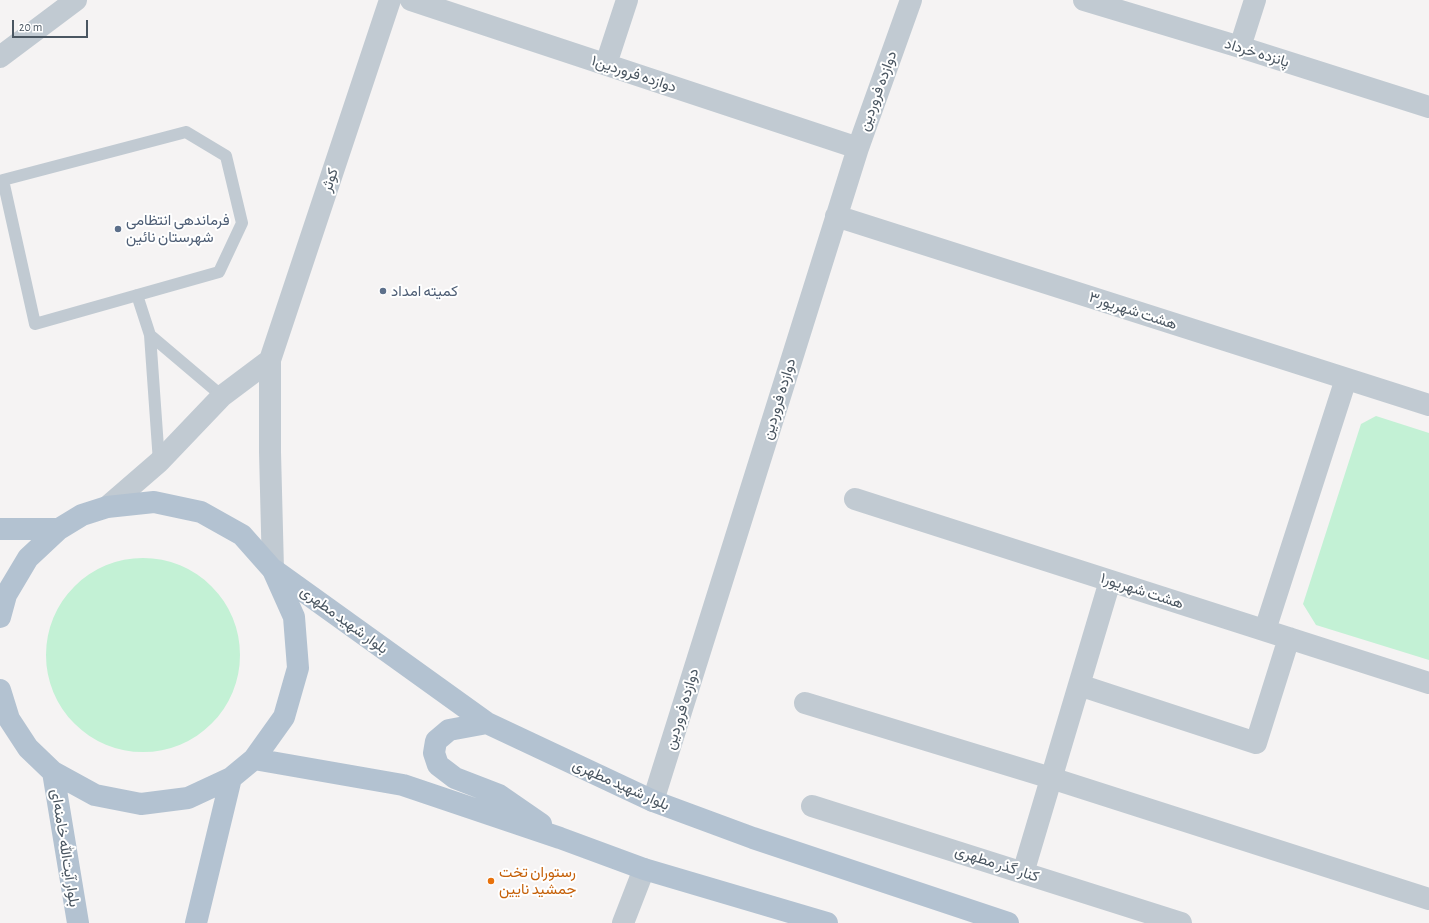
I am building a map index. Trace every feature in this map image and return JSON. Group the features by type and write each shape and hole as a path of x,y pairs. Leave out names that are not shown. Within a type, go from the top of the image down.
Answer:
{"main road":[{"path":"0,617 6,595 28,558 59,529 82,515 107,507 154,502 201,512 242,535 274,570 294,617 298,668 284,717 254,759 231,778 188,798 141,804 94,795 53,772 28,748 5,717 0,690"},
{"path":"0,529 59,529"},
{"name":"بلوار شهید مطهری","path":"274,570 487,723 653,801 753,838 1008,923"},
{"path":"487,723 449,730 436,741 434,753 438,765 455,778 499,795 560,838"},
{"path":"254,759 403,785 560,838 644,869 827,923"},
{"name":"بلوار آیت‌الله خامنه‌ای","path":"53,772 78,923"},
{"path":"196,923 231,778"}],"street":[{"path":"0,57 76,0"},
{"name":"کوثر","path":"274,570 270,452 270,360 390,0"},
{"name":"دوازده فروردین۱","path":"410,0 858,148"},
{"path":"606,64 627,0"},
{"name":"دوازده فروردین","path":"653,801 836,216 858,148 911,0"},
{"name":"پانزده خرداد","path":"1084,0 1240,47 1429,107"},
{"path":"1240,47 1255,0"},
{"name":"هشت شهریور۳","path":"836,216 1429,405"},
{"path":"107,507 159,462 222,396 270,360"},
{"path":"1265,630 1346,379"},
{"name":"هشت شهریور۱","path":"855,499 1429,683"},
{"path":"1023,873 1110,581"},
{"path":"1079,685 1256,743 1289,638"},
{"path":"805,703 1051,778 1429,899"},
{"name":"کنار گذر مطهری","path":"812,806 1181,923"},
{"path":"623,923 644,869"}],"lane":[{"path":"186,132 226,156 242,223 219,272 137,295 35,324 3,180 186,132"},
{"path":"137,295 150,335 159,462"},
{"path":"150,335 222,396"}],"green space":[{"path":"1376,416 1429,433 1429,660 1316,625 1303,604 1361,424"},
{"path":"143,558 162,560 180,565 197,574 212,586 224,601 233,618 238,636 240,655 238,674 233,692 224,709 212,724 197,736 180,745 162,750 143,752 124,750 106,745 89,736 74,724 62,709 53,692 48,674 46,655 48,636 53,618 62,601 74,586 89,574 106,565 124,560"}],"place":[{"name":"فرماندهی انتظامی شهرستان نائین","path":"118,229"},
{"name":"کمیته امداد","path":"383,291"},
{"name":"رستوران تخت جمشید نایین","path":"491,881"}]}
